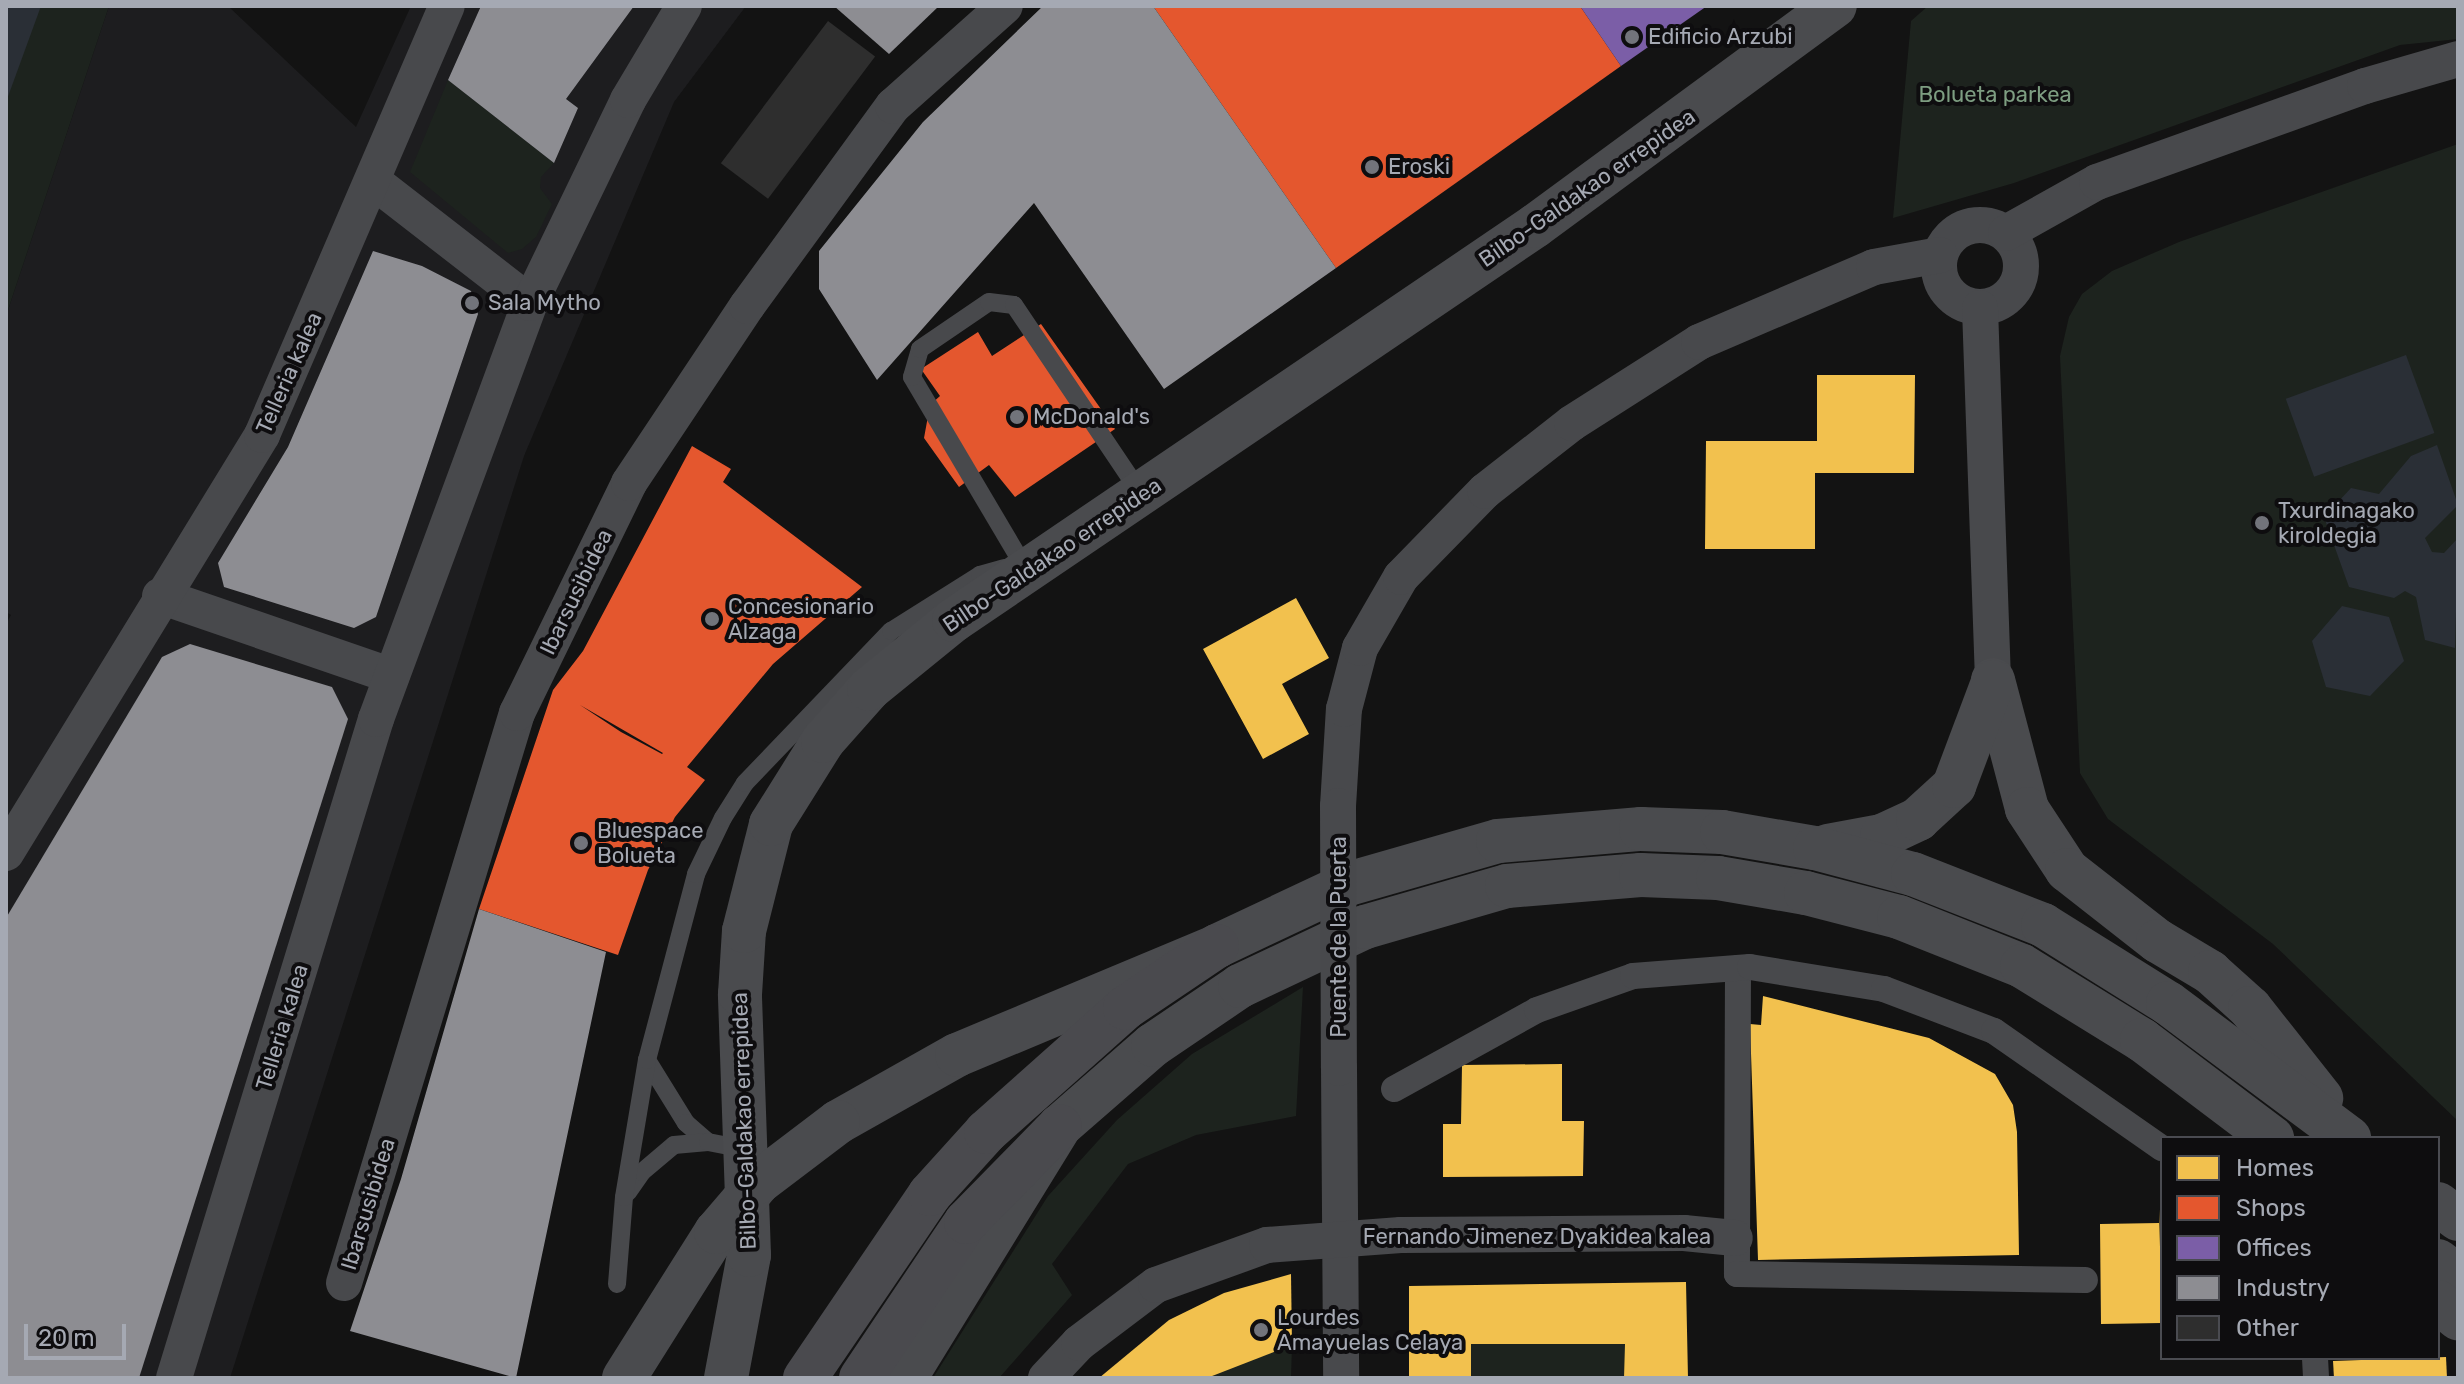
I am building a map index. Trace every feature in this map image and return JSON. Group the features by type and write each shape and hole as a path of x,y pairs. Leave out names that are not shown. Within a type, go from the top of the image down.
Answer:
{"highway":[{"path":"805,1378 921,1207 986,1132 1125,1008 1217,946"},
{"path":"861,1378 966,1222 1060,1126"}],"main road":[{"name":"Bilbo-Galdakao errepidea","path":"726,1378 749,1255 727,1146 743,947 771,824 797,775 869,689 943,628 1037,558 1141,494 1535,226 1835,6"},
{"path":"1815,848 1882,836 1918,819 1954,786 1993,680"},
{"path":"1993,680 2027,809 2067,870 2158,941 2210,972 2250,1008 2348,1136"},
{"path":"624,1378 716,1232 759,1182 838,1122 971,1048 1217,946 1348,884 1498,841 1641,829 1722,832 1815,848 1913,874 2043,925 2168,1003 2347,1136"},
{"path":"905,1378 1060,1126 1153,1045 1240,986 1365,927 1507,886 1641,875 1718,878 1806,893 1899,917 2022,966 2142,1040 2269,1136"},
{"path":"2440,1206 2458,1219"},
{"path":"2440,1262 2458,1276"},
{"path":"2440,1304 2458,1318"}],"street":[{"name":"Telleria kalea","path":"6,853 160,596 262,435 447,6"},
{"name":"Telleria kalea","path":"174,1378 392,676 530,303 628,100 684,6"},
{"name":"Ibarsusibidea","path":"344,1283 517,713 629,483 747,306 893,106 1005,6"},
{"path":"2006,233 2097,182 2365,86 2458,59"},
{"path":"373,181 530,303"},
{"path":"1984,224 2006,233 2017,247 2020,280 2004,299 1980,308 1967,306 1946,291 1940,255 1962,229 1984,224"},
{"name":"Puente de la Puerta","path":"1341,1378 1338,806 1342,724 1360,648 1401,577 1485,491 1572,423 1699,342 1874,267 1940,255"},
{"path":"1980,308 1993,680"},
{"path":"160,596 392,676"},
{"path":"1394,1089 1537,1010 1633,976 1738,968 1884,989 1994,1031 2160,1147"},
{"name":"Fernando Jimenez Dyakidea kalea","path":"1738,968 1737,1274 2085,1280"},
{"name":"Fernando Jimenez Dyakidea kalea","path":"1046,1378 1120,1309 1181,1273 1267,1245 1340,1237 1684,1233 1735,1238"}],"lane":[{"path":"617,1284 624,1197 647,1060 696,874 745,783 906,619 980,575 1037,558 912,377 920,349 989,302 1014,305 1141,494"},
{"path":"647,1060 686,1123 727,1146"},
{"path":"624,1197 642,1172 674,1145 727,1146"}],"shaded area":[{"path":"6,6 41,6 6,102"},
{"path":"109,6 228,6 356,127 411,6 746,6 674,102 524,456 230,1378 6,1378 6,624 11,615 6,612 6,316"},
{"path":"2406,355 2434,433 2314,477 2286,399"},
{"path":"2437,445 2458,505 2425,538 2432,552 2444,553 2458,538 2455,648 2425,640 2416,597 2405,591 2394,598 2349,587 2324,517 2351,488 2379,494 2411,456"},
{"path":"2342,606 2389,617 2404,661 2370,696 2326,687 2312,641"}],"green space":[{"path":"31,6 109,6 6,316 6,80"},
{"name":"Bolueta parkea","path":"1928,6 2458,6 2458,39 2400,45 2014,183 1893,218 1911,21"},
{"path":"448,80 554,163 541,177 540,188 552,204 536,237 522,249 508,253 410,172"},
{"name":"Txurdinagako kiroldegia","path":"2458,144 2458,1121 2273,944 2108,819 2080,773 2060,356 2069,317 2082,294 2112,271 2179,242"},
{"path":"1303,987 1296,1116 1196,1135 1128,1164 1052,1264 1072,1295 999,1378 933,1378 1048,1196 1117,1120 1192,1054"},
{"path":"1471,1344 1625,1344 1625,1378 1471,1378"},
{"path":"1292,1345 1291,1378 1207,1378 1251,1357"}],"building: Homes":[{"path":"1817,375 1915,375 1914,473 1815,473 1815,549 1705,549 1706,441 1817,441"},
{"path":"1296,598 1329,658 1282,684 1309,734 1263,759 1203,649"},
{"path":"1763,996 1929,1038 1995,1074 2013,1105 2017,1132 2019,1255 1758,1260 1750,1024 1761,1025"},
{"path":"1562,1064 1562,1121 1584,1121 1583,1176 1443,1177 1443,1124 1461,1124 1462,1065"},
{"path":"2159,1209 2160,1323 2101,1324 2100,1224 2159,1223"},
{"path":"1291,1274 1292,1345 1207,1378 1099,1378 1169,1320 1224,1293"},
{"path":"1686,1282 1688,1378 1624,1378 1625,1344 1471,1344 1471,1378 1409,1378 1409,1286"},
{"path":"2440,1357 2446,1357 2447,1378 2334,1378 2333,1361 2440,1360"}],"building: Shops":[{"name":"Eroski","path":"1153,6 1580,6 1621,66 1336,268"},
{"name":"McDonald's","path":"1041,324 1115,429 1015,497 989,465 959,487 924,438 930,405 940,396 921,369 978,332 992,356"},
{"path":"692,446 731,469 723,482 862,587 773,664 687,767 705,780 675,817 648,870 618,955 479,909 553,690 583,651","holes":["580,705 663,753 621,732"]}],"building: Offices":[{"name":"Edificio Arzubi","path":"1580,6 1707,6 1621,66"}],"building: Industry":[{"path":"481,6 634,6 566,99 578,108 554,163 448,80"},
{"path":"834,6 939,6 889,54"},
{"path":"1043,6 1153,6 1336,268 1164,389 1034,203 877,380 819,289 819,251 923,122"},
{"path":"373,251 422,266 471,291 478,314 376,617 354,628 224,587 218,563 288,447"},
{"path":"190,644 332,687 348,719 139,1378 6,1378 6,918 162,657"},
{"path":"479,909 606,952 516,1378 350,1331 401,1179"}],"building: Other":[{"path":"828,21 875,57 768,199 721,163"}],"place":[{"name":"Edificio Arzubi","path":"1632,37"},
{"name":"Eroski","path":"1372,167"},
{"name":"Sala Mytho","path":"472,303"},
{"name":"McDonald's","path":"1017,417"},
{"name":"Txurdinagako kiroldegia","path":"2262,523"},
{"name":"Concesionario Alzaga","path":"712,619"},
{"name":"Bluespace Bolueta","path":"581,843"},
{"name":"Lourdes Amayuelas Celaya","path":"1261,1330"}]}
